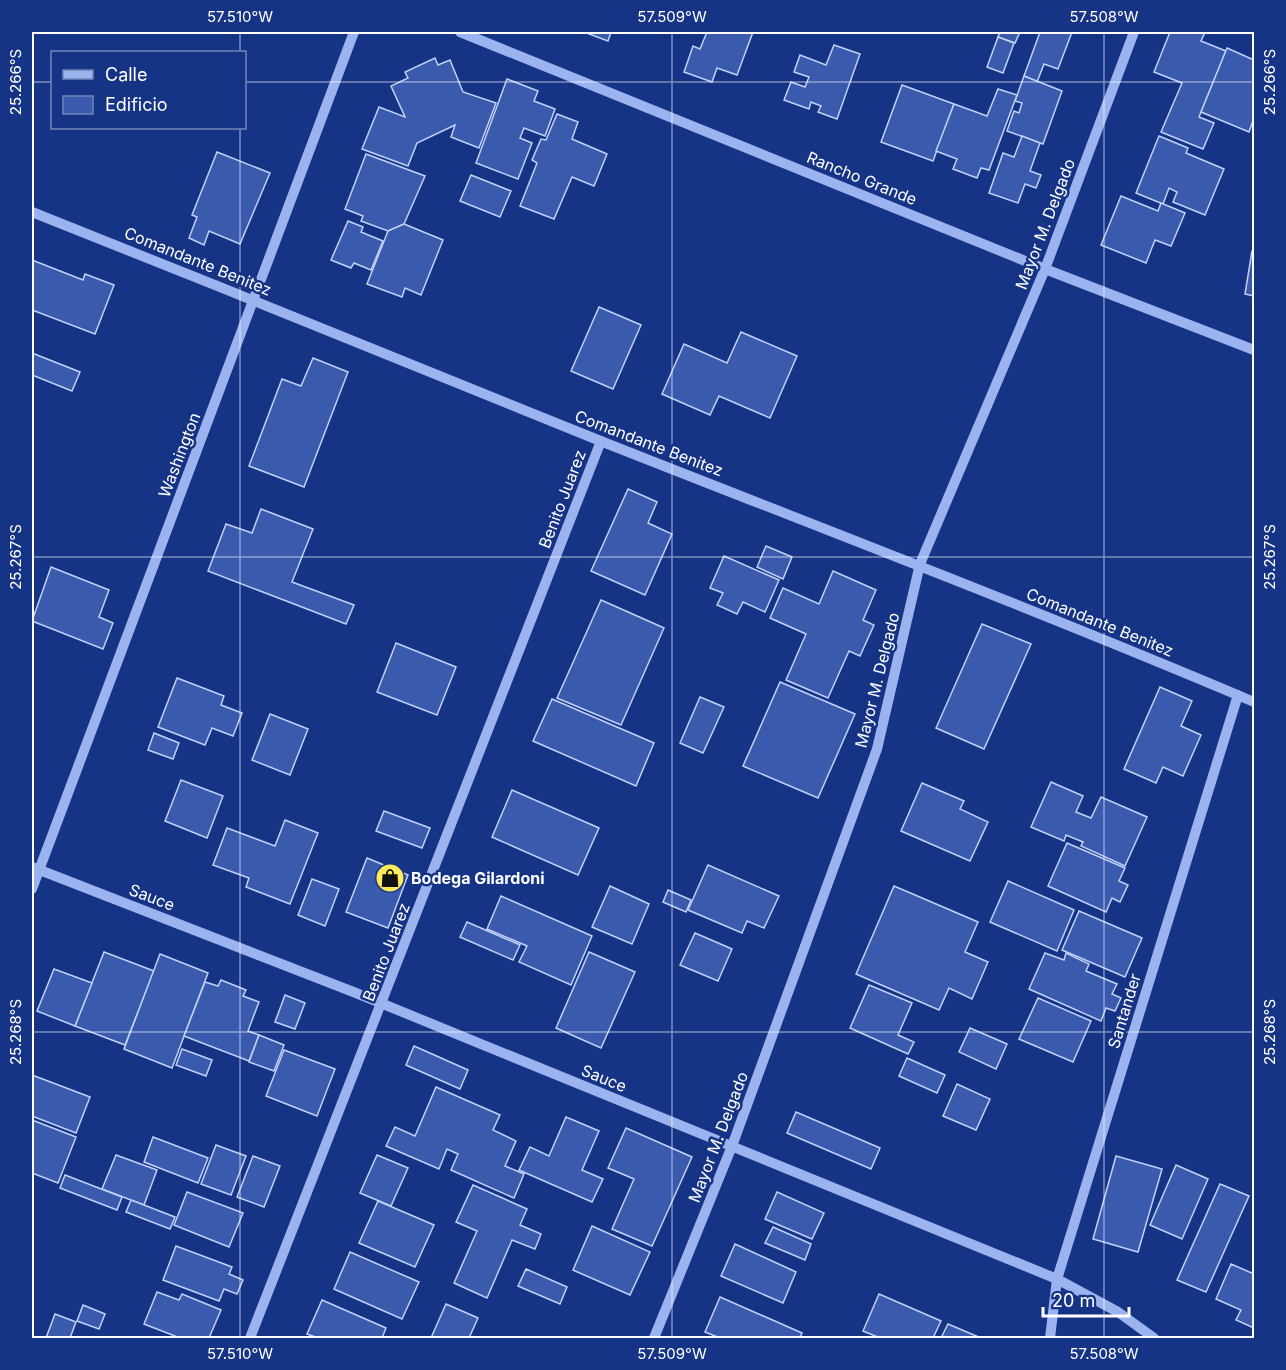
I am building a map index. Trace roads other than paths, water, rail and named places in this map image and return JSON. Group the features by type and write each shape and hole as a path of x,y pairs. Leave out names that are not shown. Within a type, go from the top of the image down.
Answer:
{"street":[{"name":"Washington","path":"32,889 35,868 354,32"},
{"name":"Rancho Grande","path":"460,32 1045,269 1254,350"},
{"name":"Mayor M. Delgado","path":"654,1338 732,1146 877,749 920,564 1045,269 1134,32"},
{"name":"Comandante Benitez","path":"32,212 254,299 601,441 920,564 1254,702"},
{"name":"Benito Juarez","path":"249,1338 601,441"},
{"name":"Santander","path":"1050,1338 1058,1279 1238,695"},
{"name":"Sauce","path":"35,868 382,1004 1058,1279 1118,1312 1154,1338"}],"place":[{"name":"Bodega Gilardoni","path":"390,878"}]}
